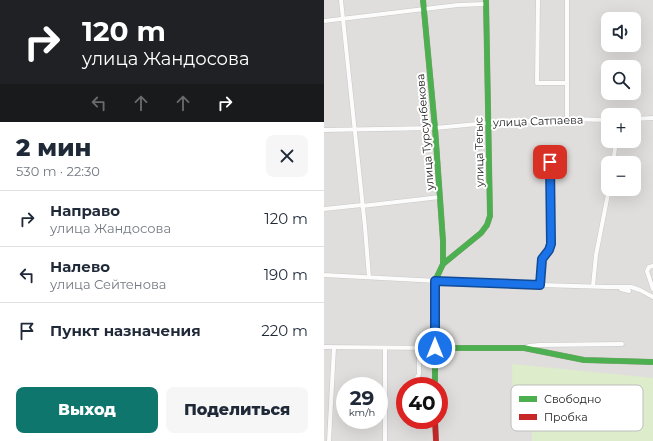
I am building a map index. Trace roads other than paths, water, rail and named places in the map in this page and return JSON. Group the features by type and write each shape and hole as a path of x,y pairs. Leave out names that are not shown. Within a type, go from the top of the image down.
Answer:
{"street":[{"path":"341,0 356,130 362,205 366,227 369,277"},
{"name":"улица Турсунбекова","path":"423,0 435,128 438,199 443,241 443,264"},
{"path":"538,0 537,83 567,83"},
{"path":"567,0 567,119"},
{"path":"324,21 486,2"},
{"name":"улица Тегыс","path":"435,281 443,264 476,237 485,228 488,220 490,201 486,2"},
{"path":"641,119 653,118"},
{"name":"улица Сатпаева","path":"324,130 435,128 488,123 567,119 601,120"},
{"path":"540,285 542,259 549,250 551,244 550,162"},
{"path":"593,286 596,255 608,196"},
{"path":"324,210 362,205 438,199"},
{"path":"653,266 647,269 647,271 653,289"},
{"path":"324,275 435,281 631,287 653,297"},
{"path":"435,281 435,377"},
{"path":"608,287 629,291"},
{"path":"524,348 539,345 622,344"},
{"path":"324,347 435,348 488,346 524,348 584,360 653,362"},
{"path":"329,441 334,348"},
{"path":"385,348 385,441"},
{"path":"418,377 419,374 419,348"},
{"path":"435,429 436,441"}]}
